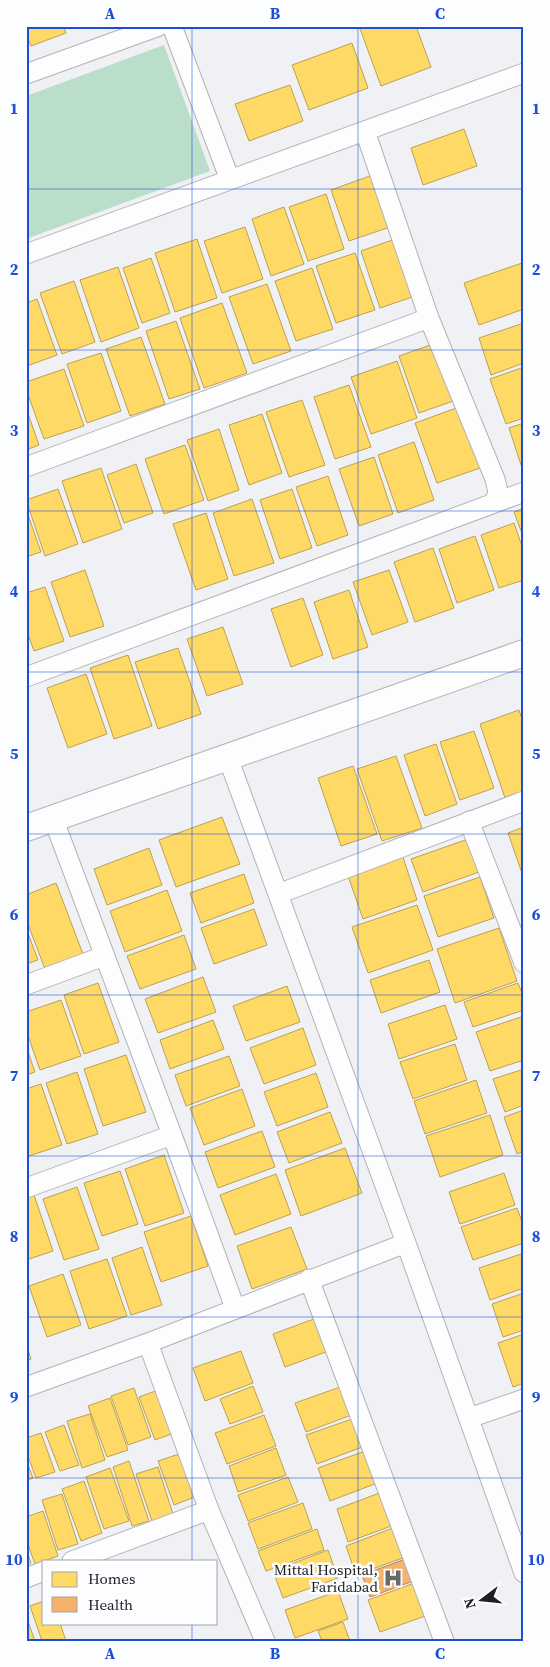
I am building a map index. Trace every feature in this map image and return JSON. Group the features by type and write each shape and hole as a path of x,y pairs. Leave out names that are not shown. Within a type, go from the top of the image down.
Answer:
{"street":[{"path":"26,74 159,26"},
{"path":"172,26 230,180"},
{"path":"26,254 524,73"},
{"path":"366,131 429,318 494,479 498,492 494,503"},
{"path":"26,467 429,318"},
{"path":"26,677 524,492"},
{"path":"26,828 524,653"},
{"path":"228,758 406,1243 524,1572"},
{"path":"278,894 524,801"},
{"path":"53,818 235,1308"},
{"path":"469,821 524,963"},
{"path":"26,985 104,956"},
{"path":"26,1188 172,1135"},
{"path":"26,1387 148,1343 406,1243"},
{"path":"310,1279 444,1641"},
{"path":"148,1343 209,1510 265,1641"},
{"path":"469,1418 524,1399"},
{"path":"75,1560 209,1510"},
{"path":"26,1578 42,1572"}],"green space":[{"path":"164,45 210,171 26,239 26,96"}],"building: Homes":[{"path":"26,26 63,26 66,33 31,46 26,34"},
{"path":"359,26 416,26 431,67 381,86"},
{"path":"352,43 368,88 309,110 292,65"},
{"path":"290,85 303,121 249,141 235,104"},
{"path":"464,129 477,166 423,185 411,148"},
{"path":"378,173 396,225 349,241 331,190"},
{"path":"326,194 344,249 308,261 289,207"},
{"path":"284,207 304,264 271,276 252,219"},
{"path":"245,227 263,279 222,293 204,241"},
{"path":"398,238 418,295 380,308 361,251"},
{"path":"197,239 217,298 175,312 155,253"},
{"path":"355,253 375,310 336,323 316,266"},
{"path":"151,258 170,313 142,323 123,268"},
{"path":"522,263 524,268 524,309 479,325 464,283"},
{"path":"118,267 139,328 101,342 80,280"},
{"path":"312,268 333,329 296,341 275,281"},
{"path":"74,281 95,342 62,354 40,293"},
{"path":"267,284 291,351 253,364 229,297"},
{"path":"37,299 57,355 27,366 26,303"},
{"path":"222,303 247,373 204,388 180,318"},
{"path":"176,321 200,389 169,399 146,331"},
{"path":"524,323 524,363 491,375 479,338"},
{"path":"141,337 165,404 130,416 106,349"},
{"path":"436,343 456,400 419,413 399,356"},
{"path":"101,353 121,411 87,423 67,364"},
{"path":"397,361 417,418 371,434 351,377"},
{"path":"524,367 524,418 506,424 490,379"},
{"path":"64,369 84,426 44,439 26,389 26,382"},
{"path":"349,385 371,447 335,459 314,397"},
{"path":"302,400 325,465 289,477 266,412"},
{"path":"462,406 483,467 437,483 415,423"},
{"path":"26,408 39,445 26,450"},
{"path":"262,414 282,473 249,485 229,425"},
{"path":"524,423 524,471 523,471 509,428"},
{"path":"219,429 239,490 208,501 187,440"},
{"path":"414,442 434,500 398,513 378,455"},
{"path":"185,445 204,500 164,514 145,459"},
{"path":"374,457 393,514 359,526 339,469"},
{"path":"136,464 153,513 124,523 107,475"},
{"path":"101,468 122,529 83,543 62,481"},
{"path":"328,476 348,535 317,546 296,487"},
{"path":"58,489 78,544 45,556 26,500"},
{"path":"292,489 312,548 280,559 260,500"},
{"path":"252,499 274,563 234,576 213,513"},
{"path":"524,508 524,539 514,512"},
{"path":"26,509 41,552 26,557"},
{"path":"206,513 228,579 196,590 173,524"},
{"path":"514,523 524,552 524,580 499,588 481,535"},
{"path":"475,536 494,590 457,603 439,549"},
{"path":"433,548 454,608 415,622 394,562"},
{"path":"85,570 104,626 70,637 51,582"},
{"path":"389,570 408,622 372,635 353,582"},
{"path":"45,587 64,641 34,651 26,629 26,593"},
{"path":"349,590 368,647 333,659 314,602"},
{"path":"303,598 323,655 291,667 271,609"},
{"path":"223,627 243,684 207,696 187,639"},
{"path":"178,648 201,714 158,729 135,662"},
{"path":"128,655 152,726 114,739 90,668"},
{"path":"86,674 107,734 68,748 47,688"},
{"path":"519,710 524,725 524,791 505,798 480,724"},
{"path":"474,731 494,788 460,800 440,742"},
{"path":"436,744 457,804 425,816 404,755"},
{"path":"396,756 422,828 382,841 357,769"},
{"path":"353,766 377,834 341,846 318,778"},
{"path":"222,817 240,864 176,887 159,840"},
{"path":"524,827 524,879 508,833"},
{"path":"468,839 479,872 423,892 411,859"},
{"path":"149,848 162,885 107,905 94,869"},
{"path":"403,857 417,900 363,919 348,876"},
{"path":"244,874 254,903 201,923 190,893"},
{"path":"480,877 494,918 438,937 424,896"},
{"path":"56,883 83,954 45,969 26,919 26,895"},
{"path":"167,890 182,931 125,952 110,911"},
{"path":"417,905 433,950 368,973 352,927"},
{"path":"254,909 267,945 214,964 201,928"},
{"path":"26,928 38,960 26,964"},
{"path":"499,928 517,981 455,1003 437,949"},
{"path":"184,935 196,969 140,989 127,956"},
{"path":"429,960 440,992 381,1013 370,980"},
{"path":"203,977 216,1012 158,1033 145,999"},
{"path":"98,983 119,1042 84,1054 64,995"},
{"path":"518,983 524,998 524,1010 473,1027 464,1002"},
{"path":"287,986 300,1022 246,1041 233,1006"},
{"path":"61,1000 81,1056 40,1070 26,1030 26,1012"},
{"path":"445,1005 457,1039 399,1059 388,1024"},
{"path":"524,1016 524,1060 490,1071 476,1032"},
{"path":"213,1020 224,1049 170,1069 160,1040"},
{"path":"303,1028 316,1065 264,1084 250,1048"},
{"path":"455,1044 467,1080 413,1099 400,1062"},
{"path":"26,1046 35,1072 26,1075"},
{"path":"126,1055 146,1112 103,1126 84,1069"},
{"path":"229,1056 240,1086 186,1106 175,1075"},
{"path":"524,1069 524,1105 505,1112 493,1079"},
{"path":"77,1072 98,1134 67,1144 46,1083"},
{"path":"316,1073 328,1107 277,1126 264,1092"},
{"path":"476,1080 487,1113 425,1134 414,1101"},
{"path":"41,1084 62,1145 26,1157 26,1089"},
{"path":"242,1089 255,1126 204,1145 190,1108"},
{"path":"524,1110 524,1151 517,1154 504,1117"},
{"path":"330,1112 342,1143 289,1163 277,1132"},
{"path":"490,1115 503,1155 440,1177 426,1136"},
{"path":"262,1131 275,1167 218,1188 205,1152"},
{"path":"345,1148 362,1193 301,1216 285,1170"},
{"path":"164,1155 184,1213 145,1226 125,1169"},
{"path":"120,1171 138,1224 102,1236 84,1183"},
{"path":"504,1173 515,1205 460,1224 449,1192"},
{"path":"276,1174 291,1214 235,1235 220,1195"},
{"path":"77,1187 99,1249 64,1260 43,1199"},
{"path":"34,1195 53,1251 26,1260 26,1197"},
{"path":"517,1208 524,1227 524,1243 473,1260 461,1227"},
{"path":"191,1216 208,1266 161,1282 144,1232"},
{"path":"291,1227 307,1269 252,1289 237,1246"},
{"path":"142,1247 162,1305 131,1315 112,1258"},
{"path":"524,1253 524,1288 490,1300 479,1268"},
{"path":"107,1259 127,1316 89,1329 70,1271"},
{"path":"63,1274 81,1325 47,1337 29,1286"},
{"path":"524,1293 524,1330 503,1337 492,1304"},
{"path":"322,1316 334,1349 285,1367 273,1334"},
{"path":"524,1334 524,1383 513,1387 498,1343"},
{"path":"26,1344 31,1359 26,1361"},
{"path":"241,1351 253,1383 205,1401 193,1368"},
{"path":"253,1386 263,1412 230,1424 220,1399"},
{"path":"343,1386 354,1414 306,1432 295,1403"},
{"path":"134,1388 151,1437 128,1445 111,1396"},
{"path":"161,1389 177,1432 155,1440 139,1397"},
{"path":"110,1398 128,1450 107,1457 88,1406"},
{"path":"90,1414 105,1460 82,1468 67,1421"},
{"path":"264,1415 276,1446 227,1464 215,1433"},
{"path":"355,1418 365,1446 317,1464 306,1435"},
{"path":"64,1425 79,1465 60,1471 45,1432"},
{"path":"41,1433 55,1472 36,1478 26,1451 26,1438"},
{"path":"276,1448 286,1475 238,1492 229,1466"},
{"path":"368,1450 380,1482 330,1501 318,1468"},
{"path":"182,1453 197,1496 174,1505 158,1461"},
{"path":"26,1460 33,1478 26,1481"},
{"path":"129,1461 149,1521 132,1526 113,1467"},
{"path":"158,1467 173,1514 152,1521 136,1474"},
{"path":"110,1468 129,1521 104,1529 86,1477"},
{"path":"288,1477 298,1502 248,1521 238,1495"},
{"path":"84,1481 102,1533 81,1541 62,1489"},
{"path":"382,1492 394,1525 348,1542 337,1509"},
{"path":"62,1494 78,1544 58,1550 42,1500"},
{"path":"303,1503 312,1529 258,1549 248,1523"},
{"path":"43,1511 58,1556 35,1564 26,1539 26,1517"},
{"path":"398,1526 408,1556 356,1575 346,1546"},
{"path":"317,1529 324,1550 266,1571 258,1551"},
{"path":"26,1549 31,1563 26,1565"},
{"path":"328,1550 338,1578 283,1598 273,1571"},
{"path":"420,1581 431,1614 380,1632 368,1600"},
{"path":"338,1591 348,1619 295,1638 285,1610"},
{"path":"42,1602 42,1624 60,1624 66,1641 42,1641 30,1606"},
{"path":"26,1616 35,1641 26,1641"},
{"path":"343,1622 350,1641 322,1641 318,1631"}],"building: Health":[{"path":"408,1558 416,1580 370,1597 362,1575"}],"place":[{"name":"Mittal Hospital, Faridabad","path":"393,1578"}]}
